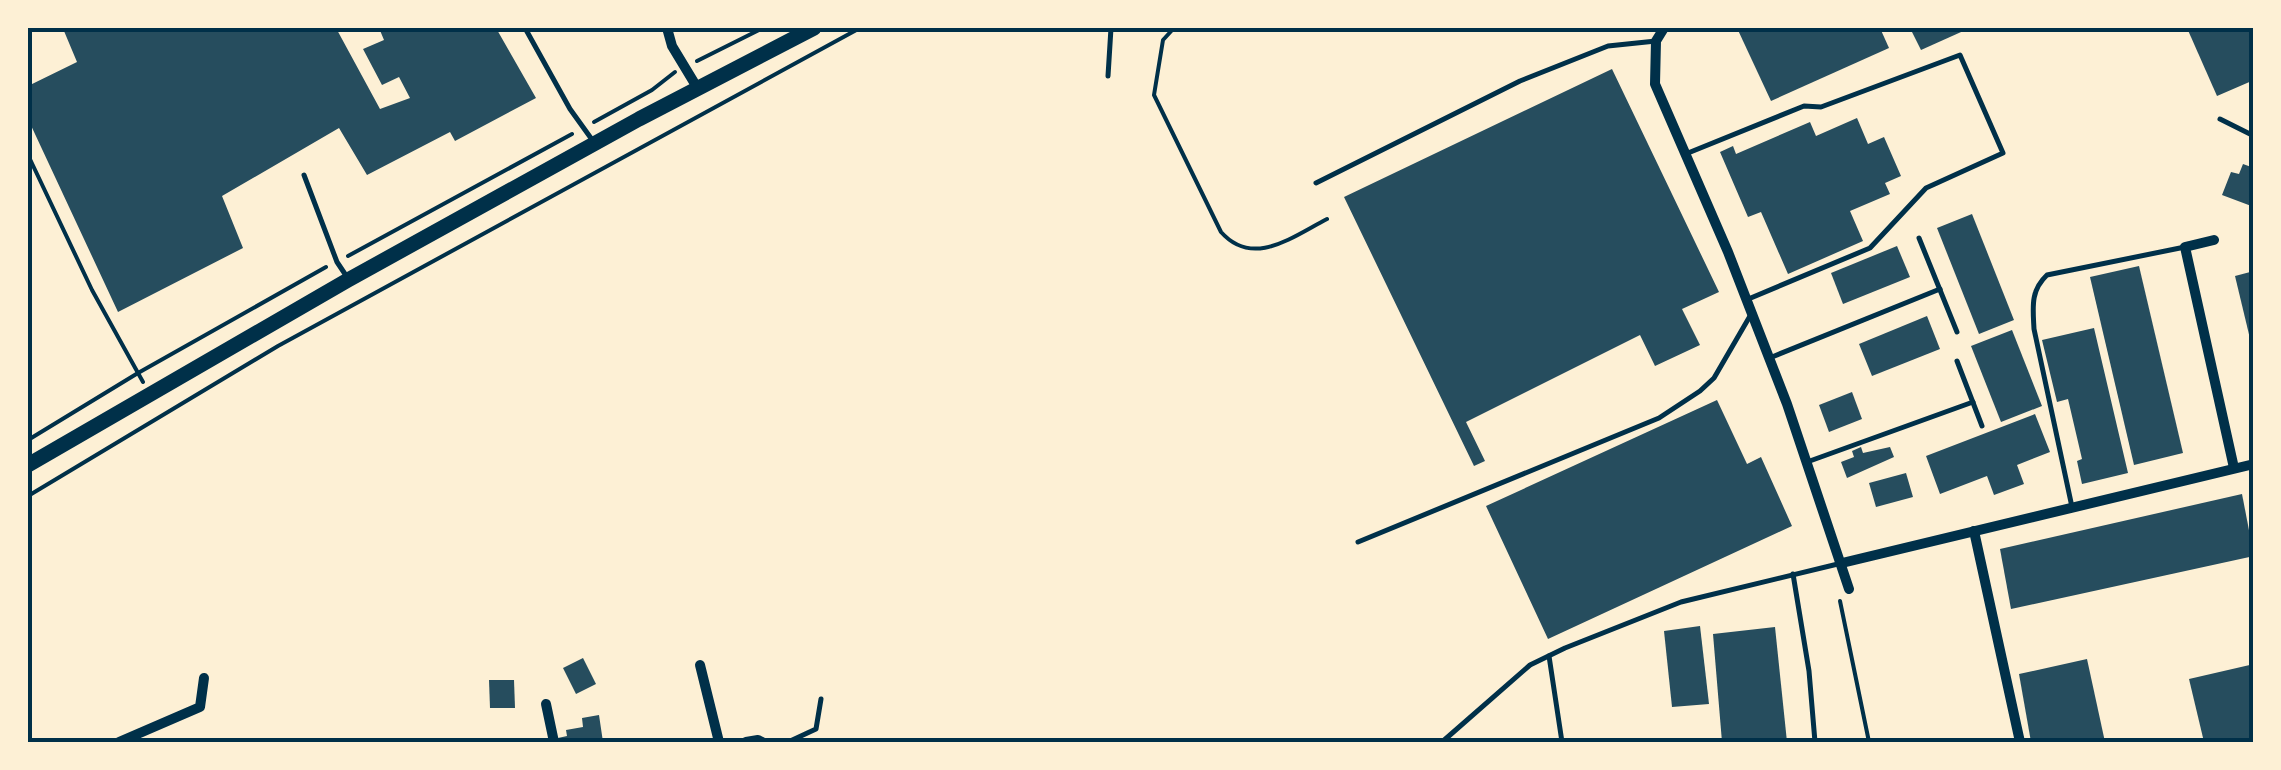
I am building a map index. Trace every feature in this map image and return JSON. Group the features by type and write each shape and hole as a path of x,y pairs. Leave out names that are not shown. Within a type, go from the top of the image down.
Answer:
{"main road":[{"path":"29,453 814,28"}],"street":[{"path":"667,28 672,46 698,89"},
{"path":"1664,28 1656,42 1655,84 1769,358 1849,590"},
{"path":"2214,240 2185,247 2234,468"},
{"path":"1842,562 2254,464"},
{"path":"1974,531 2020,742"},
{"path":"700,665 719,742"},
{"path":"119,742 200,707 204,678"},
{"path":"546,704 554,742"},
{"path":"746,742 762,742"}],"lane":[{"path":"525,28 595,144"},
{"path":"1108,76 1111,28"},
{"path":"1316,183 1520,81 1608,46 1656,42"},
{"path":"1685,154 1804,106 1822,107 1960,55 2002,153 1926,188 1870,248 1746,300"},
{"path":"2220,119 2254,136"},
{"path":"304,175 337,262 348,280"},
{"path":"1919,238 1957,332"},
{"path":"2072,507 2034,329 2032,302 2038,284 2046,275 2185,247"},
{"path":"1769,358 1940,289"},
{"path":"1358,542 1659,418 1714,378 1751,313"},
{"path":"1956,360 1982,426"},
{"path":"1807,462 1973,402"},
{"path":"1442,742 1530,666 1549,656 1680,602 1842,562"},
{"path":"1793,574 1809,671 1815,742"},
{"path":"1549,656 1562,742"},
{"path":"788,742 816,728 821,699"}],"path":[{"path":"696,62 764,28"},
{"path":"28,496 278,346 860,28"},
{"path":"1174,28 1163,40 1154,76 1154,95 1221,232 1233,246 1254,251 1327,220"},
{"path":"29,453 138,372 584,128 652,90 674,73"},
{"path":"28,155 92,290 138,372"},
{"path":"1849,590 1838,604 1868,742"}],"building":[{"path":"336,28 380,109 410,98 399,77 382,85 363,49 384,40 379,28 496,28 536,98 455,141 450,132 367,175 339,128 222,196 243,248 118,312 28,119 28,86 77,62 64,31"},
{"path":"1737,28 1880,28 1889,48 1771,101"},
{"path":"1910,28 1970,28 1921,50"},
{"path":"2187,28 2254,28 2254,80 2217,96"},
{"path":"1612,69 1719,292 1682,309 1700,345 1655,366 1640,335 1466,422 1485,461 1474,466 1344,197"},
{"path":"1857,118 1868,144 1884,137 1901,176 1885,183 1890,194 1850,211 1863,241 1788,274 1761,212 1748,217 1720,152 1733,146 1736,154 1810,122 1816,136"},
{"path":"2243,164 2254,168 2254,207 2222,195 2231,172 2239,174"},
{"path":"1972,214 2014,320 1979,334 1937,228"},
{"path":"1897,246 1910,277 1843,304 1831,273"},
{"path":"2139,266 2183,453 2134,465 2090,277"},
{"path":"2254,271 2254,347 2252,347 2235,276"},
{"path":"1927,316 1940,349 1872,376 1859,344"},
{"path":"2094,328 2128,473 2082,484 2077,461 2082,459 2068,399 2057,402 2042,340"},
{"path":"2012,330 2042,406 2001,422 1971,346"},
{"path":"1852,392 1862,419 1829,432 1819,405"},
{"path":"1717,400 1747,464 1761,457 1792,526 1548,639 1486,506"},
{"path":"2035,414 2050,452 2017,465 2024,484 1994,495 1987,476 1940,494 1926,456"},
{"path":"1861,447 1863,453 1890,447 1894,457 1847,478 1841,462 1854,457 1852,451"},
{"path":"1906,473 1913,497 1876,507 1869,483"},
{"path":"2242,494 2254,556 2011,609 2000,549"},
{"path":"1700,626 1709,704 1672,707 1664,631"},
{"path":"1775,627 1787,742 1722,742 1713,634"},
{"path":"583,658 596,684 576,694 563,668"},
{"path":"2087,659 2105,742 2031,742 2019,674"},
{"path":"2254,664 2254,742 2204,742 2189,679"},
{"path":"489,680 514,680 515,708 490,708"},
{"path":"599,715 603,742 559,742 558,738 567,736 566,730 583,727 582,718"}]}
